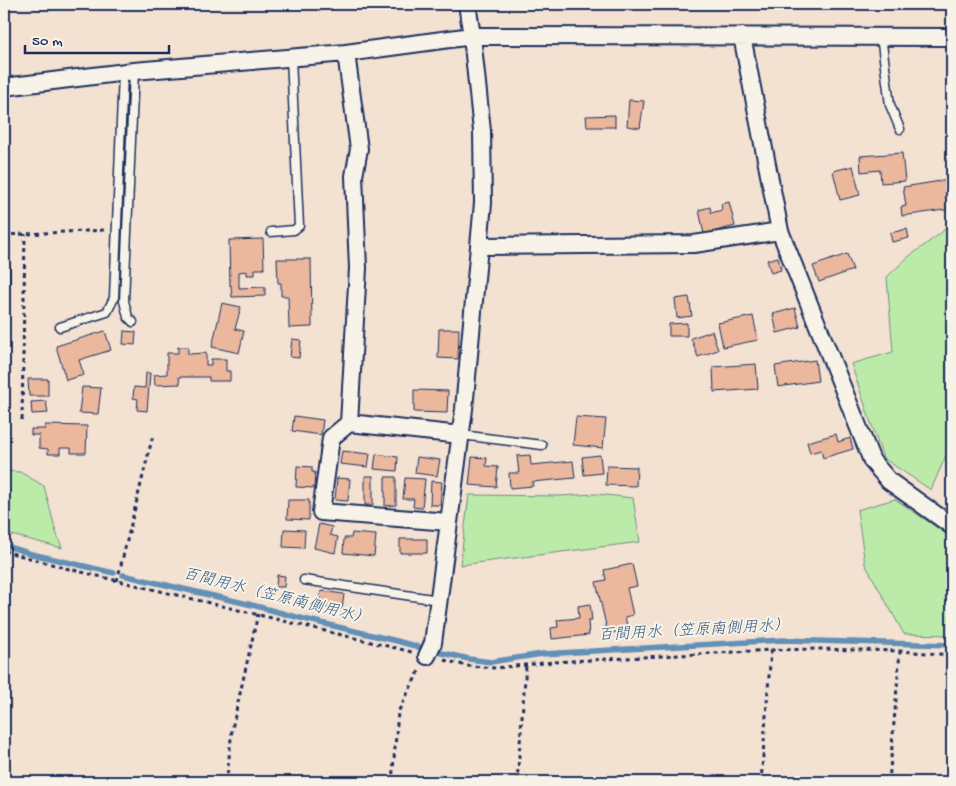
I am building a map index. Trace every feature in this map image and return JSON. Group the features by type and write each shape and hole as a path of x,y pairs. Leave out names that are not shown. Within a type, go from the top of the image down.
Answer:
{"street":[{"path":"427,656 433,643 461,435 483,203 482,131 467,4"},
{"path":"4,87 129,72 346,53 472,36 952,36"},
{"path":"742,36 780,231 872,461 889,481 952,526"},
{"path":"346,53 359,150 354,176 358,268 349,423"},
{"path":"479,246 694,244 780,231"},
{"path":"449,522 321,512 331,438 349,423 461,435"}],"lane":[{"path":"881,36 890,105 900,129"},
{"path":"271,232 294,230 299,226 291,58"},
{"path":"60,327 106,312 114,298 116,230 129,72"},
{"path":"129,72 124,301 128,317 133,322"},
{"path":"461,435 542,445"},
{"path":"304,580 439,600"}],"path":[{"path":"4,235 116,230"},
{"path":"22,420 25,234"},
{"path":"116,581 153,435"},
{"path":"4,551 116,581 467,666 496,668 553,662 771,650 819,649 952,655"},
{"path":"228,782 232,729 258,614"},
{"path":"761,782 771,650"},
{"path":"889,782 900,652"},
{"path":"392,782 398,712 427,656"},
{"path":"517,782 526,665"}],"green space":[{"path":"952,221 952,444 931,490 883,458 851,364 893,352 887,277 907,258 941,233"},
{"path":"4,471 20,472 44,486 62,548 4,533"},
{"path":"596,494 633,498 640,542 460,565 469,495 561,496"},
{"path":"895,499 952,538 952,635 904,634 865,564 857,510"}],"building":[{"path":"629,100 644,101 640,128 627,126"},
{"path":"615,115 615,127 587,127 586,116"},
{"path":"902,153 905,181 881,183 880,170 861,172 860,156"},
{"path":"853,166 860,195 840,200 833,171"},
{"path":"947,180 951,209 902,216 901,207 906,206 903,187"},
{"path":"729,202 735,226 704,234 699,210 710,207 711,213 722,210 721,204"},
{"path":"907,229 909,238 892,242 890,233"},
{"path":"263,239 264,269 255,269 255,275 247,275 247,271 239,272 239,288 265,287 265,296 232,297 229,240"},
{"path":"4,246 9,246 10,283 4,283"},
{"path":"847,254 853,270 819,282 813,266"},
{"path":"778,257 781,270 771,273 767,260"},
{"path":"277,259 311,259 312,327 289,328 288,296 281,296 281,283 278,283"},
{"path":"689,297 692,316 677,318 675,299"},
{"path":"222,303 241,307 235,329 244,331 239,353 212,347"},
{"path":"4,305 7,322 4,322"},
{"path":"795,308 800,327 777,333 773,314"},
{"path":"753,316 758,340 723,347 718,323"},
{"path":"687,323 687,336 669,336 669,324"},
{"path":"439,329 459,329 458,359 438,358"},
{"path":"105,331 111,350 79,360 84,375 66,380 56,346"},
{"path":"124,331 136,332 135,345 123,344"},
{"path":"712,331 718,350 698,357 691,338"},
{"path":"292,339 301,340 299,358 290,357"},
{"path":"178,347 188,347 188,354 206,353 206,365 211,365 211,359 226,359 226,371 230,371 230,381 209,381 209,377 179,377 180,384 155,385 154,375 167,374 167,353 178,353"},
{"path":"815,360 818,381 778,387 775,366"},
{"path":"756,364 758,389 714,392 713,367"},
{"path":"146,373 150,373 147,411 137,410 138,399 133,398 134,387 145,388"},
{"path":"28,379 48,379 48,396 29,396"},
{"path":"82,387 101,388 98,414 79,413"},
{"path":"414,390 448,391 447,413 414,412"},
{"path":"46,401 48,413 32,414 31,402"},
{"path":"294,416 323,420 321,435 292,431"},
{"path":"576,417 606,419 603,448 573,445"},
{"path":"45,425 87,426 86,453 71,453 71,448 60,448 60,454 48,454 48,449 39,448 39,435 31,435 31,429 45,429"},
{"path":"836,434 838,442 850,438 853,449 823,458 821,450 810,453 807,442"},
{"path":"342,451 370,454 368,467 340,464"},
{"path":"376,454 398,457 397,471 374,469"},
{"path":"530,455 531,465 573,461 575,478 532,482 533,486 510,488 509,473 519,473 517,456"},
{"path":"600,455 602,473 584,475 582,457"},
{"path":"417,457 440,460 437,476 415,473"},
{"path":"472,457 487,458 486,466 498,467 496,487 469,485"},
{"path":"297,466 312,467 312,472 315,472 314,488 296,487"},
{"path":"607,466 637,467 636,486 606,485"},
{"path":"365,476 373,476 373,505 365,505"},
{"path":"385,477 396,477 396,505 385,506"},
{"path":"337,478 350,479 348,501 335,500"},
{"path":"405,478 425,479 422,508 413,507 414,499 403,499"},
{"path":"431,481 442,482 440,505 430,505"},
{"path":"288,500 309,500 309,520 287,519"},
{"path":"319,524 332,527 330,535 338,537 335,553 314,548"},
{"path":"284,529 305,530 304,548 283,547"},
{"path":"352,533 376,535 374,556 343,553 344,538 351,538"},
{"path":"400,539 427,539 427,553 400,553"},
{"path":"632,564 637,586 627,588 633,615 625,617 628,629 608,634 596,582 606,580 604,570"},
{"path":"277,575 285,576 284,587 276,587"},
{"path":"321,591 344,594 342,609 319,607"},
{"path":"590,604 592,621 588,621 589,635 552,639 551,628 558,627 557,620 579,618 578,606"}],"waterway":[{"name":"百間用水（笠原南側用水）","path":"4,545 32,554 114,573"},
{"name":"百間用水（笠原南側用水）","path":"123,575 422,648"},
{"name":"百間用水（笠原南側用水）","path":"438,652 491,662 542,654 783,640 952,645"}]}
